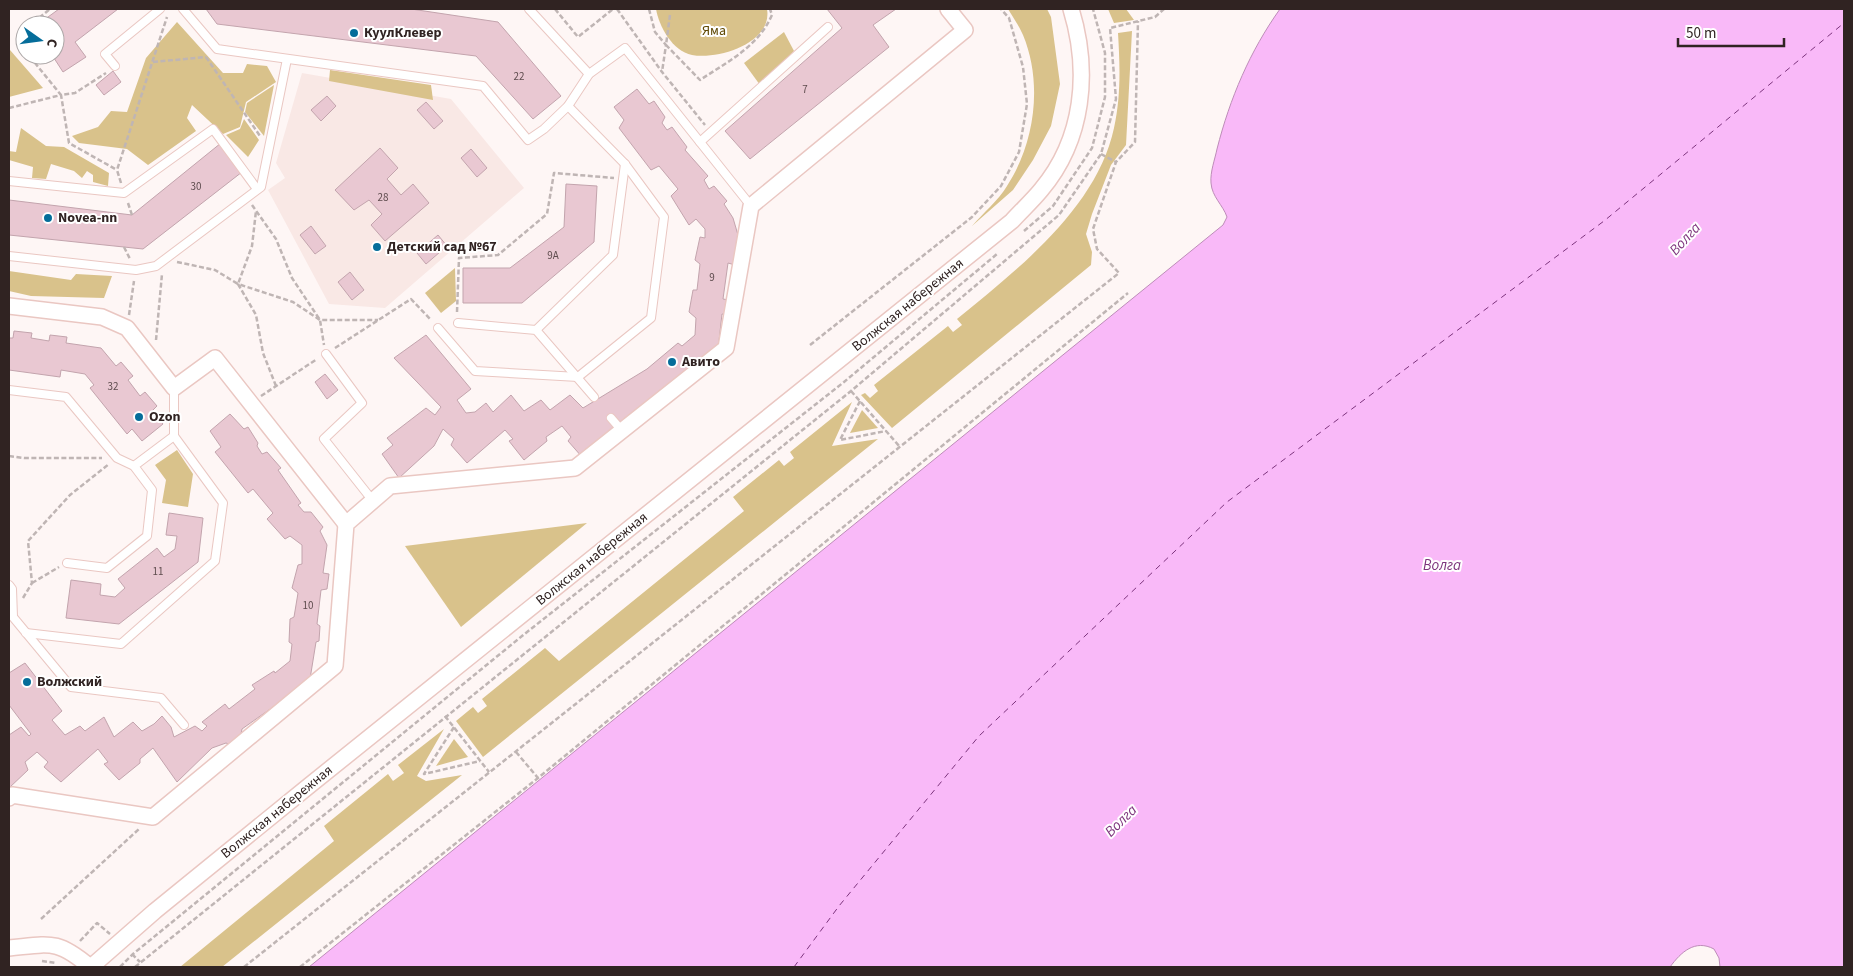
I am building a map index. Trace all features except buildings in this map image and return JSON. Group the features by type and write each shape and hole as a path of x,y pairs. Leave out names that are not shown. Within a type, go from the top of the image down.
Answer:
{"street":[{"path":"346,524 390,486 575,468 726,348 751,206 965,30 948,9"},
{"name":"Волжская набережная","path":"90,967 155,911 288,803 1012,221 1042,189 1060,162 1073,132 1080,105 1083,72 1079,35 1071,9"},
{"path":"9,306 102,317 127,328 174,388 215,358 346,524 335,666 153,817 12,795 9,798"},
{"path":"9,948 49,944 62,946 90,967"}],"lane":[{"path":"115,66 105,54 160,9"},
{"path":"183,9 217,49 483,86 528,140 544,129 568,106 589,74 625,48 751,206"},
{"path":"529,9 589,74"},
{"path":"700,142 828,27"},
{"path":"9,256 136,270 156,266 261,187 287,59"},
{"path":"438,328 475,371 578,377 651,318 664,217 625,164 568,106"},
{"path":"9,181 124,194 214,129 257,189"},
{"path":"536,330 613,256 625,164"},
{"path":"458,323 536,330 594,397"},
{"path":"326,354 362,403 324,439 373,501"},
{"path":"26,633 121,644 215,561 222,503 174,436 174,388"},
{"path":"9,390 66,397 117,458 134,466 152,490 147,536 106,568 67,563"},
{"path":"611,418 622,432"},
{"path":"134,466 174,436"},
{"path":"9,585 12,590 11,619 26,633 71,688 161,698 184,725"}],"path":[{"path":"132,215 117,170 170,9"},
{"path":"556,9 578,37 613,9"},
{"path":"617,9 662,72 711,132"},
{"path":"649,9 656,32 700,80 748,48 765,31 772,15 770,9"},
{"path":"810,345 972,217 1001,186 1019,152 1027,104 1024,67 1008,18 1001,9"},
{"path":"135,967 851,390 1059,216 1101,154 1116,99 1110,28 1155,17 1164,9"},
{"path":"659,90 670,15"},
{"path":"244,967 1119,273 1096,249 1092,229 1116,162 1135,142 1138,21"},
{"path":"153,62 206,57 217,49"},
{"path":"206,57 269,149"},
{"path":"36,65 61,95 69,143 117,170"},
{"path":"9,108 75,93 115,66"},
{"path":"1101,154 1116,162"},
{"path":"249,403 411,299 438,328 458,311 459,258 498,255 546,214 554,173 623,179"},
{"path":"246,197 276,239 292,278 320,320 326,354"},
{"path":"238,284 252,246 256,211"},
{"path":"124,247 136,270 127,328"},
{"path":"154,362 164,259 215,270 238,284 292,302 320,320 379,320"},
{"path":"238,284 256,315 263,352 276,386"},
{"path":"300,967 538,778 1128,293"},
{"path":"851,390 900,447"},
{"path":"860,401 840,440 886,431"},
{"path":"9,456 24,458 117,458"},
{"path":"32,583 28,541 70,495 117,458"},
{"path":"11,619 32,583 67,563"},
{"path":"445,716 490,772"},
{"path":"454,727 424,774 480,761"},
{"path":"516,752 538,778"},
{"path":"40,919 153,817"}],"shaded area":[{"name":"Детский сад №67","path":"302,73 451,99 524,188 385,308 329,304 268,190 285,178 276,163"}],"green space":[{"name":"Яма","path":"656,9 767,9 767,21 753,40 742,47 716,55 692,55 678,49 668,37 660,23"},
{"path":"1008,9 1047,9 1051,17 1060,84 1051,126 1033,160 1013,190 972,226 1007,186 1017,169 1030,132 1034,93 1033,73 1021,32"},
{"path":"1108,9 1126,9 1134,20 1114,23"},
{"path":"177,22 223,73 243,73 247,64 267,66 276,82 246,102 240,127 223,134 192,105 187,118 196,131 148,165 127,149 79,143 72,136 98,127 111,111 127,112 146,58"},
{"path":"1132,31 1126,145 1111,165 1086,234 1092,252 1091,265 892,428 861,395 865,393 870,398 878,391 874,385 948,326 953,332 962,325 957,319 1029,258 1052,235 1073,211 1091,185 1105,157 1114,128 1119,81 1118,33"},
{"path":"784,32 794,51 760,85 744,63"},
{"path":"10,50 15,56 15,65 23,65 43,88 9,97"},
{"path":"330,70 431,85 433,100 329,81"},
{"path":"274,85 264,136 245,112 247,103"},
{"path":"244,119 259,140 248,157 226,135 240,129"},
{"path":"21,128 46,146 64,147 109,173 108,186 93,182 93,175 87,171 82,178 74,171 51,164 46,179 32,178 33,167 9,160 9,151 16,152"},
{"path":"455,268 456,301 441,313 425,293"},
{"path":"9,271 71,280 76,274 112,276 104,298 31,296 9,291"},
{"path":"852,402 832,446 878,439 483,757 456,721 473,707 478,713 487,706 482,699 545,648 559,661 744,511 733,497 779,460 784,466 794,458 790,452"},
{"path":"862,410 878,428 850,433"},
{"path":"177,450 193,474 188,507 162,503 166,480 155,465"},
{"path":"587,523 461,627 405,546"},
{"path":"444,729 417,776 426,781 462,775 222,967 180,967 334,841 324,826 388,774 393,781 404,773 398,765"},
{"path":"454,739 468,757 436,766"}],"water":[{"name":"Волга","path":"1280,9 1844,9 1844,967 1720,967 1719,958 1714,949 1701,945 1684,952 1670,967 309,967 1223,225 1227,217 1213,193 1211,183 1212,170 1222,130 1250,58"}],"ferry route":[{"path":"794,967 839,906 979,736 1227,502 1604,221 1844,23"}],"place":[{"name":"КуулКлевер","path":"354,33"},
{"name":"Novea-nn","path":"48,218"},
{"name":"Детский сад №67","path":"377,247"},
{"name":"Авито","path":"672,362"},
{"name":"Ozon","path":"139,417"},
{"name":"Волжский","path":"27,682"}]}
